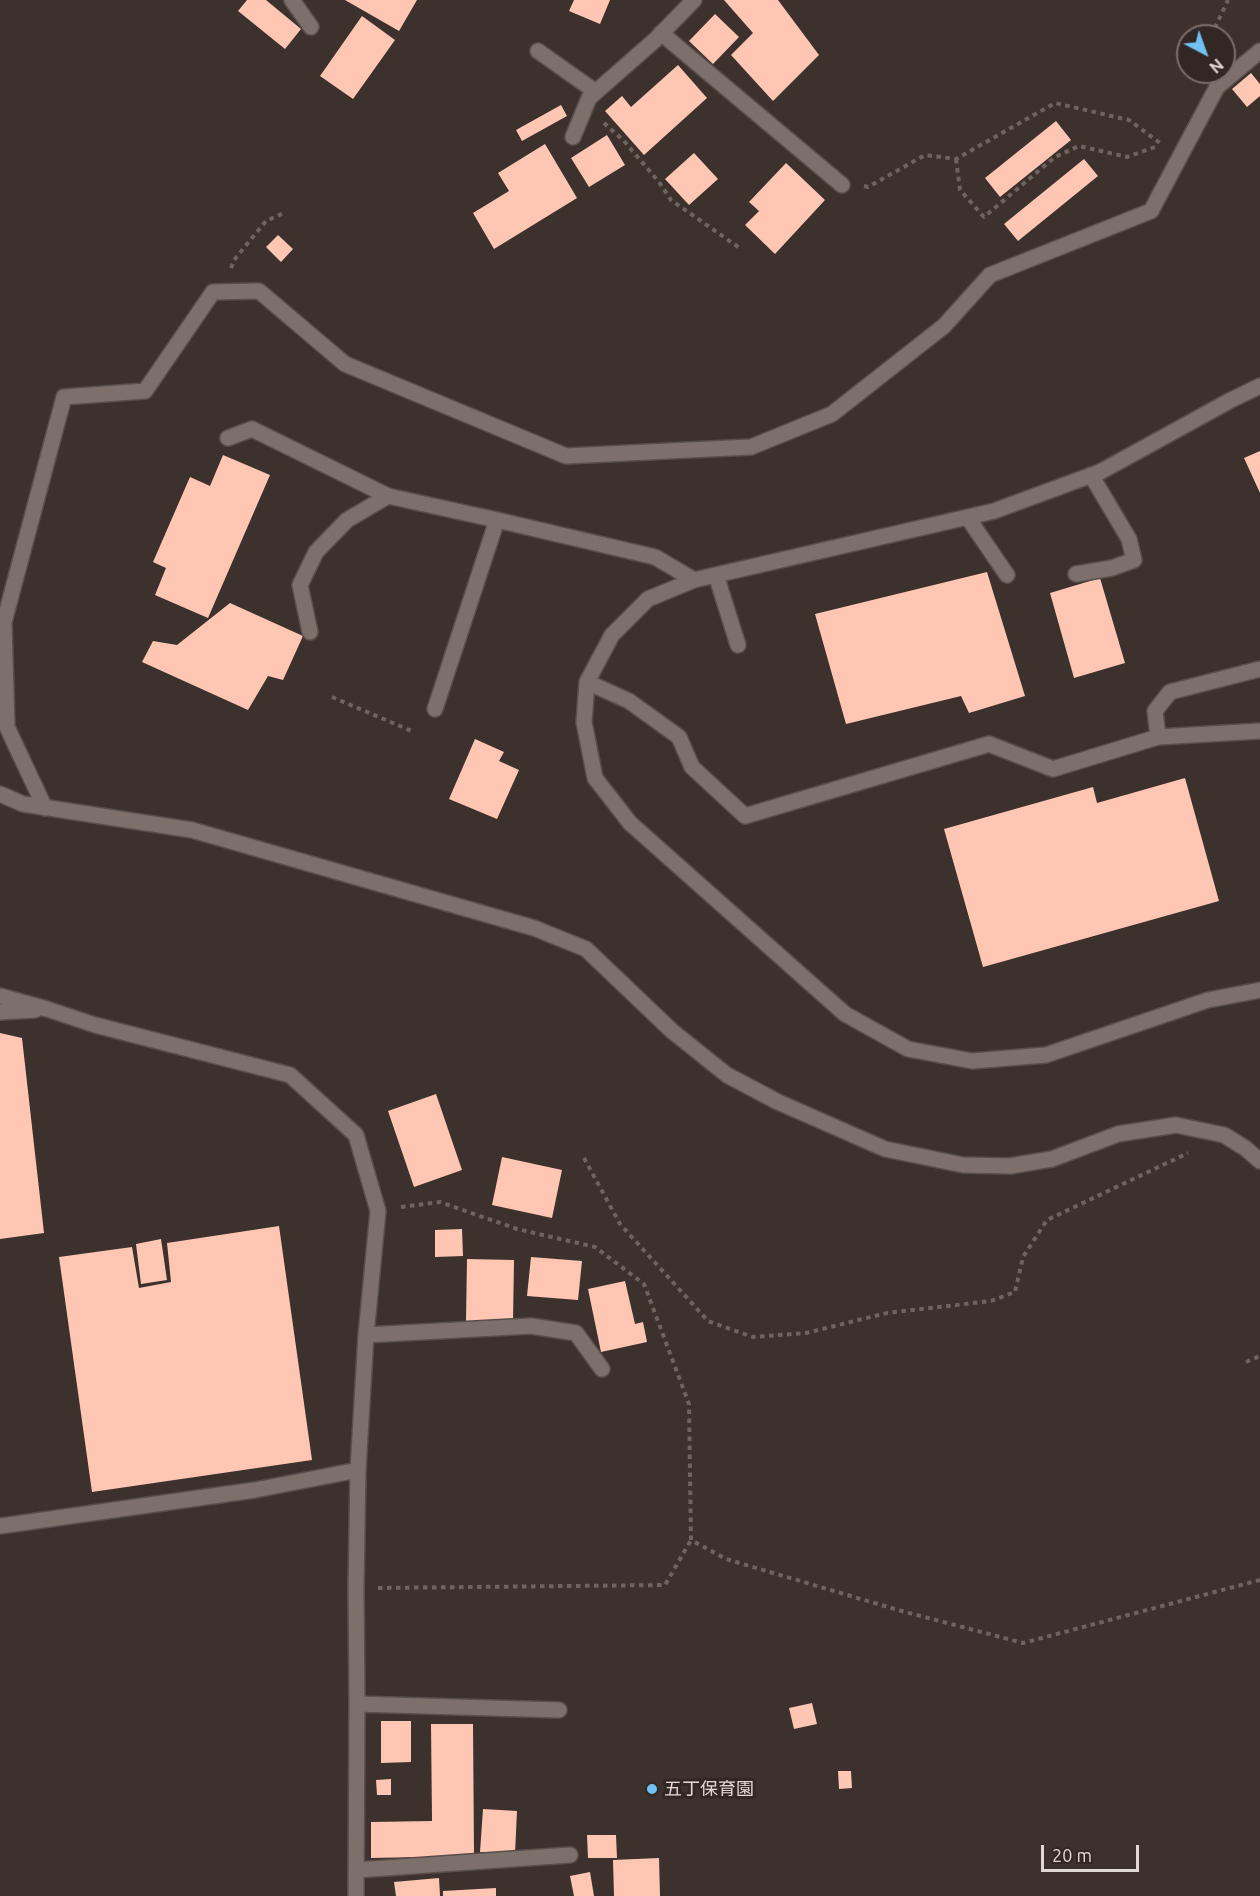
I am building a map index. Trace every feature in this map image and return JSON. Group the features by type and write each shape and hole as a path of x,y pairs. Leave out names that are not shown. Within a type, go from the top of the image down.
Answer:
{"street":[{"path":"292,0 311,27"},
{"path":"573,137 589,98 662,33 694,0"},
{"path":"662,33 842,185"},
{"path":"538,51 596,92"},
{"path":"45,808 7,728 4,622 64,397 145,391 213,292 259,291 345,364 566,456 751,447 832,414 944,326 990,275 1151,211 1217,87 1260,51"},
{"path":"1260,386 1100,472 994,512 694,580 648,599 612,635 587,682 584,722 595,778 630,822 844,1014 908,1049 972,1062 1046,1055 1208,1000 1260,990"},
{"path":"228,438 252,429 388,496 655,557 694,580"},
{"path":"1076,574 1112,568 1134,560 1129,539 1091,475"},
{"path":"310,633 300,585 316,552 347,520 388,496"},
{"path":"968,518 1007,574"},
{"path":"435,709 497,520"},
{"path":"716,575 738,645"},
{"path":"1158,737 1155,711 1170,692 1260,669"},
{"path":"587,682 629,701 679,737 692,766 745,816 989,744 1053,769 1158,737 1260,731"},
{"path":"0,794 23,804 192,830 534,928 586,949 672,1030 728,1075 778,1102 885,1149 963,1165 1010,1166 1052,1160 1118,1134 1176,1125 1224,1135 1260,1161"},
{"path":"0,996 96,1025 290,1075 356,1135 378,1211 366,1335 358,1470 356,1896"},
{"path":"0,1012 47,1009"},
{"path":"366,1335 531,1326 576,1333 602,1368"},
{"path":"0,1526 255,1490 358,1470"},
{"path":"357,1704 559,1710"},
{"path":"357,1870 570,1856"}],"path":[{"path":"1217,24 1228,0"},
{"path":"842,185 868,187 925,155 956,159 1055,103 1129,120 1162,144 1127,157 1079,146 1055,157 984,218 960,190 956,159"},
{"path":"586,106 624,141 659,182 670,200 741,249"},
{"path":"222,292 234,260 266,221 284,213"},
{"path":"332,697 414,732"},
{"path":"584,1158 620,1224 708,1321 753,1337 806,1333 887,1313 991,1301 1015,1292 1023,1257 1047,1220 1224,1135"},
{"path":"356,1588 665,1585 691,1540 689,1404 644,1284 595,1247 517,1229 440,1202 378,1211"},
{"path":"1246,1362 1260,1356"},
{"path":"691,1540 726,1559 898,1610 1023,1643 1260,1580"}],"building":[{"path":"247,0 266,0 301,29 285,49 238,11"},
{"path":"345,0 417,0 399,31"},
{"path":"574,0 610,0 600,24 569,11"},
{"path":"724,0 778,0 819,55 773,101 731,55 753,33"},
{"path":"715,14 739,37 713,64 689,41"},
{"path":"362,16 395,40 353,99 320,76"},
{"path":"678,65 707,98 644,155 605,111 622,96 631,107"},
{"path":"1251,73 1260,84 1260,96 1247,107 1232,89"},
{"path":"561,105 567,116 522,141 516,130"},
{"path":"1056,121 1071,140 1000,197 985,178"},
{"path":"607,135 625,165 589,187 571,158"},
{"path":"545,144 577,198 494,249 473,213 509,191 498,173"},
{"path":"694,153 718,179 689,205 665,179"},
{"path":"1084,159 1098,176 1018,241 1004,224"},
{"path":"786,163 825,200 775,254 745,225 759,211 749,202"},
{"path":"278,235 293,249 281,262 266,247"},
{"path":"1260,451 1260,493 1244,458"},
{"path":"223,455 270,475 208,618 155,595 166,568 153,562 190,477 210,486"},
{"path":"987,572 1025,696 969,713 961,696 846,724 815,614"},
{"path":"1100,578 1125,663 1074,678 1050,593"},
{"path":"230,603 303,636 283,680 268,676 248,710 142,662 153,641 177,645"},
{"path":"475,739 504,752 499,761 519,770 497,819 449,799"},
{"path":"1185,778 1219,901 983,967 944,829 1093,787 1097,803"},
{"path":"0,1033 22,1038 44,1233 0,1239"},
{"path":"436,1094 462,1170 414,1187 388,1111"},
{"path":"502,1157 562,1170 552,1218 492,1205"},
{"path":"279,1226 312,1460 92,1492 59,1257 132,1247 139,1288 171,1282 167,1243"},
{"path":"462,1229 463,1256 435,1257 435,1230"},
{"path":"161,1239 167,1280 141,1284 136,1244"},
{"path":"531,1257 582,1261 578,1300 527,1296"},
{"path":"467,1259 514,1260 513,1322 466,1321"},
{"path":"625,1281 635,1324 643,1322 647,1342 601,1352 588,1289"},
{"path":"812,1703 817,1724 794,1729 789,1708"},
{"path":"381,1721 411,1721 411,1762 381,1763"},
{"path":"431,1724 473,1724 474,1856 371,1858 371,1822 432,1821"},
{"path":"838,1771 851,1771 852,1788 839,1789"},
{"path":"391,1779 391,1795 377,1795 376,1780"},
{"path":"483,1809 517,1811 515,1854 480,1852"},
{"path":"587,1835 616,1835 617,1858 588,1858"},
{"path":"659,1858 660,1896 614,1896 613,1860"},
{"path":"590,1872 594,1896 574,1896 570,1876"},
{"path":"439,1878 440,1896 396,1896 394,1882"},
{"path":"496,1888 496,1896 443,1896 443,1891"}],"place":[{"name":"五丁保育園","path":"652,1789"}]}
